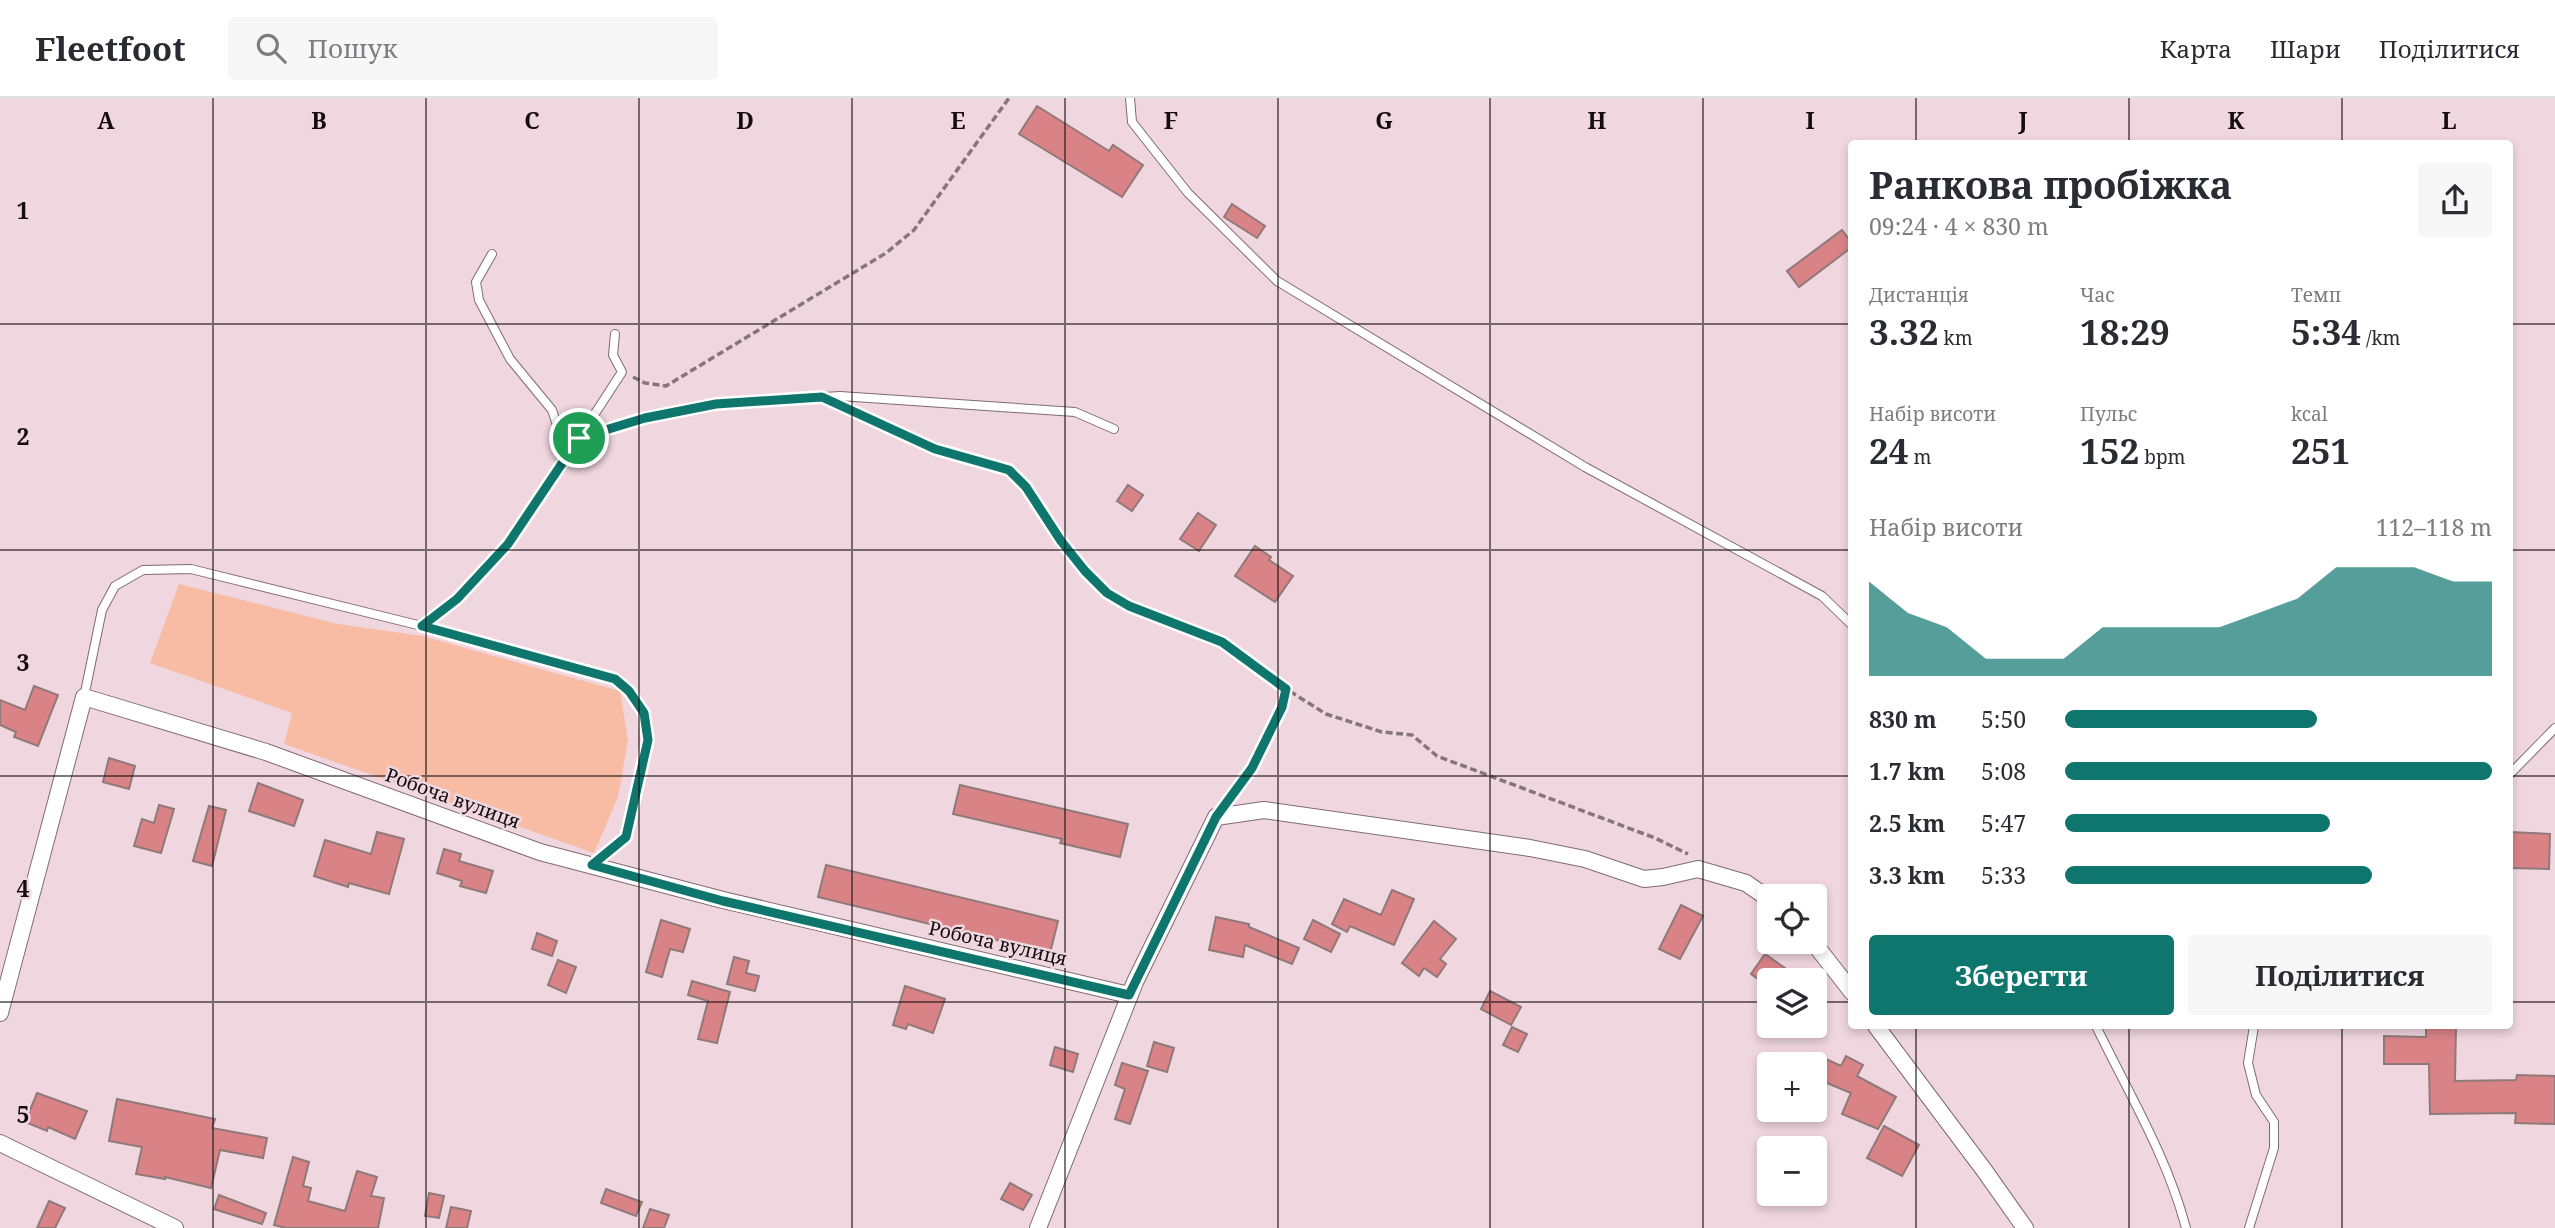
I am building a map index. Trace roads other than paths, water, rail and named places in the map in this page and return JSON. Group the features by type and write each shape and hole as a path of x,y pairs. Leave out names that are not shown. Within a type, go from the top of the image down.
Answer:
{"street":[{"name":"Робоча вулиця","path":"85,697 266,752 540,852 723,901 1129,995"},
{"path":"0,1013 85,697"},
{"path":"1038,1228 1129,995 1216,817 1264,810 1504,844 1585,859 1644,879 1698,869 1746,883 1757,891"},
{"path":"1822,954 1848,987"},
{"path":"1878,1029 2025,1228"},
{"path":"0,1143 175,1228"}],"lane":[{"path":"1130,98 1132,122 1188,193 1277,281 1586,467 1822,596 1848,621"},
{"path":"492,254 476,282 479,300 510,359 552,410 560,434 562,465"},
{"path":"422,626 457,599 508,544 562,465 622,372 612,355 615,334"},
{"path":"579,438 645,418 716,404 822,397 868,397 1075,412 1114,429"},
{"path":"85,697 102,610 115,586 143,570 191,569 422,626 615,679 629,691 644,713 648,740 626,837 592,865"},
{"path":"2513,771 2555,728"},
{"path":"2098,1029 2158,1149 2178,1196 2186,1228"},
{"path":"2249,1228 2274,1148 2274,1122 2256,1095 2248,1063 2254,1029"}]}
